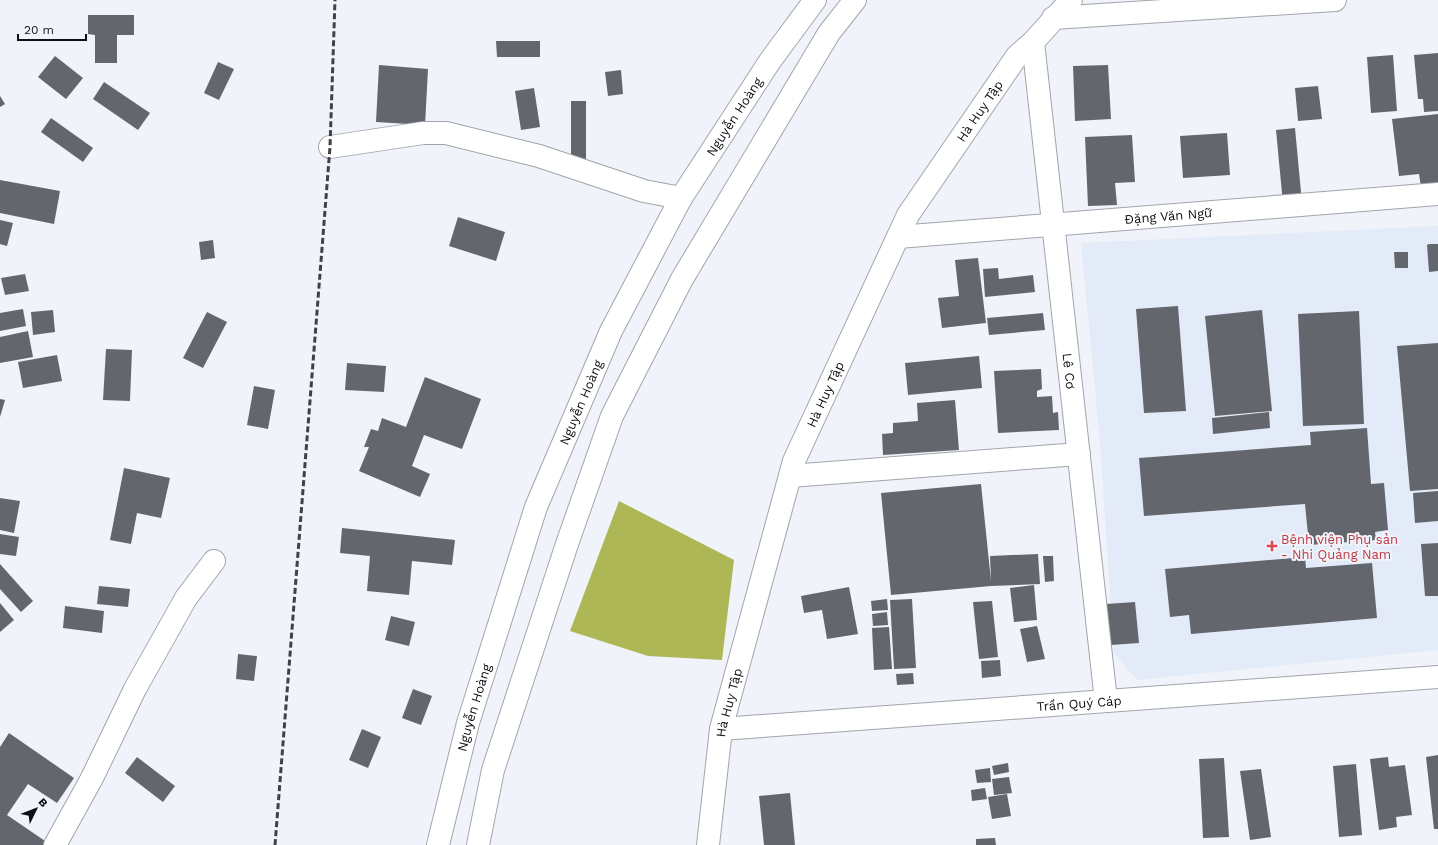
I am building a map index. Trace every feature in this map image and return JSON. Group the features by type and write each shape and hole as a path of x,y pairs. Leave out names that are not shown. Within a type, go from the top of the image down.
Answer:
{"main road":[{"name":"Nguyễn Hoàng","path":"438,845 468,723 536,508 611,331 681,198 770,61 815,0"},
{"path":"478,845 493,770 567,544 612,416 682,279 829,33 855,0"},
{"name":"Hà Huy Tập","path":"708,845 721,729 794,461 908,216 1017,56 1033,42 1053,18 1071,0"},
{"path":"1053,18 1335,0"},
{"name":"Lê Cơ","path":"1033,42 1106,701"},
{"path":"330,147 423,133 446,133 539,156 644,191 681,198"},
{"name":"Đặng Văn Ngữ","path":"898,236 1438,194"},
{"path":"790,476 1078,454"},
{"path":"55,845 92,778 138,682 186,598 214,561"},
{"name":"Trần Quý Cáp","path":"721,729 1438,677"}],"shaded area":[{"name":"Bệnh viện Phụ sản - Nhi Quảng Nam","path":"1438,226 1438,650 1137,680 1114,654 1100,442 1081,243"}],"green space":[{"path":"619,501 734,560 722,660 648,656 570,631"}],"building":[{"path":"88,15 134,15 134,35 117,35 117,63 95,63 95,35 88,34"},
{"path":"496,41 540,41 540,57 497,57"},
{"path":"1438,53 1438,111 1424,112 1423,99 1418,99 1414,55"},
{"path":"1393,55 1397,111 1371,113 1367,57"},
{"path":"55,56 83,78 66,99 38,77"},
{"path":"218,62 234,69 219,100 204,93"},
{"path":"379,65 428,69 425,125 376,122"},
{"path":"1108,65 1111,119 1075,121 1073,66"},
{"path":"621,70 623,94 608,96 605,72"},
{"path":"104,82 150,113 138,130 93,99"},
{"path":"1318,86 1322,119 1298,121 1295,88"},
{"path":"534,88 540,127 521,130 515,91"},
{"path":"0,96 5,104 0,107"},
{"path":"571,101 586,101 586,168 571,164"},
{"path":"1438,114 1438,186 1421,187 1419,174 1399,176 1392,119"},
{"path":"51,118 93,148 83,162 41,132"},
{"path":"1295,128 1302,203 1283,204 1276,130"},
{"path":"1227,133 1230,175 1183,178 1180,136"},
{"path":"1132,135 1135,182 1115,183 1117,205 1088,206 1085,137"},
{"path":"0,180 60,191 54,224 0,213"},
{"path":"458,217 505,232 496,261 449,246"},
{"path":"0,220 13,223 7,246 0,244"},
{"path":"213,240 215,258 201,260 199,242"},
{"path":"1438,244 1438,271 1429,272 1427,245"},
{"path":"1394,252 1408,252 1408,268 1395,268"},
{"path":"978,258 986,323 942,328 938,298 959,296 955,260"},
{"path":"998,268 999,279 1033,275 1035,292 985,297 983,269"},
{"path":"25,274 29,291 5,295 1,278"},
{"path":"1178,306 1186,411 1144,413 1136,309"},
{"path":"23,309 26,326 0,331 0,313"},
{"path":"53,310 55,332 33,335 31,312"},
{"path":"1262,310 1272,411 1215,416 1205,316"},
{"path":"1359,311 1364,424 1303,426 1298,314"},
{"path":"207,312 227,322 203,368 183,358"},
{"path":"1043,313 1045,330 989,335 987,318"},
{"path":"28,331 33,357 0,363 0,337"},
{"path":"1438,343 1438,489 1410,491 1397,346"},
{"path":"106,349 132,350 130,401 103,400"},
{"path":"57,355 62,381 23,388 18,362"},
{"path":"979,356 982,388 908,395 905,363"},
{"path":"347,363 386,366 384,392 345,390"},
{"path":"1041,369 1042,389 1037,391 1037,397 1052,396 1053,413 1058,412 1059,430 998,433 994,371"},
{"path":"425,377 481,399 462,449 424,435 412,466 430,474 420,497 359,471 369,447 364,447 371,429 378,431 382,418 406,427"},
{"path":"254,386 275,390 268,429 247,425"},
{"path":"0,399 5,400 0,417"},
{"path":"955,400 959,450 883,455 882,434 893,433 893,423 918,421 917,403"},
{"path":"1269,412 1270,428 1213,434 1212,418"},
{"path":"1367,428 1371,484 1384,483 1388,530 1375,532 1376,540 1309,545 1305,504 1144,516 1139,458 1311,445 1310,432"},
{"path":"124,468 170,478 161,518 137,513 131,544 110,540"},
{"path":"981,484 991,581 990,556 1038,554 1040,584 991,586 891,595 881,493"},
{"path":"1438,491 1438,521 1415,523 1413,493"},
{"path":"0,498 20,501 14,533 0,530"},
{"path":"342,528 455,540 452,565 412,561 409,595 367,591 370,556 340,553"},
{"path":"0,534 19,537 16,556 0,554"},
{"path":"1438,543 1438,596 1425,596 1421,544"},
{"path":"1043,556 1053,556 1054,581 1045,582"},
{"path":"1305,557 1306,568 1372,563 1377,618 1191,634 1189,615 1170,617 1165,569"},
{"path":"0,564 33,601 21,612 0,589"},
{"path":"1034,585 1037,620 1014,622 1010,588"},
{"path":"99,586 130,589 128,607 97,604"},
{"path":"849,587 858,634 827,639 822,610 804,613 801,596"},
{"path":"887,599 888,610 872,611 871,601"},
{"path":"912,599 916,668 894,669 890,600"},
{"path":"992,601 998,657 979,659 973,602"},
{"path":"1135,602 1139,643 1111,645 1106,604"},
{"path":"0,603 14,620 0,632"},
{"path":"65,606 104,611 102,633 63,628"},
{"path":"887,612 888,625 873,626 872,614"},
{"path":"391,616 415,622 409,646 385,640"},
{"path":"1037,626 1045,659 1027,662 1020,629"},
{"path":"889,627 892,669 874,670 872,628"},
{"path":"238,654 257,656 254,681 236,679"},
{"path":"1000,660 1001,676 982,678 981,661"},
{"path":"913,673 914,684 897,685 896,674"},
{"path":"413,689 432,696 421,725 402,718"},
{"path":"362,729 381,737 368,768 349,760"},
{"path":"9,733 74,778 57,803 28,784 7,815 48,843 46,845 0,845 0,747"},
{"path":"1438,755 1438,829 1434,829 1426,757"},
{"path":"137,757 175,786 163,802 125,773"},
{"path":"1388,757 1389,767 1405,765 1412,815 1396,817 1397,827 1379,830 1370,759"},
{"path":"1224,758 1229,837 1203,838 1199,759"},
{"path":"1008,763 1009,772 994,775 992,766"},
{"path":"1356,764 1362,835 1339,837 1333,766"},
{"path":"990,768 991,782 977,783 975,770"},
{"path":"1261,769 1271,837 1250,840 1240,771"},
{"path":"1009,777 1012,793 994,795 992,779"},
{"path":"985,788 987,799 972,801 971,790"},
{"path":"790,793 795,845 764,845 759,796"},
{"path":"1007,794 1011,816 992,819 988,797"},
{"path":"995,838 996,845 976,845 976,839"}],"railway":[{"path":"275,845 330,147 335,0"}],"place":[{"name":"Bệnh viện Phụ sản - Nhi Quảng Nam","path":"1272,546"}]}
